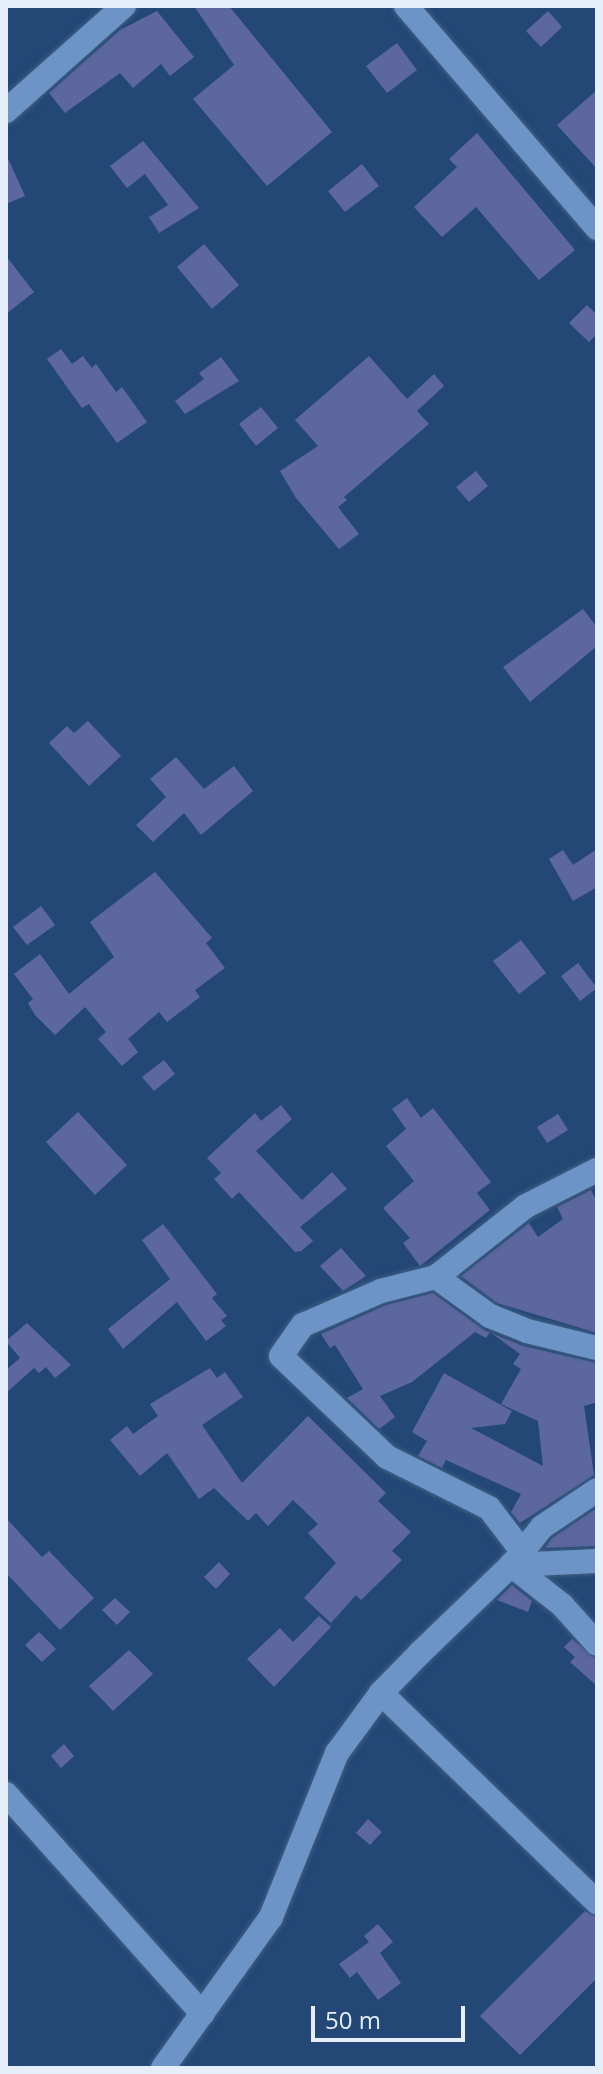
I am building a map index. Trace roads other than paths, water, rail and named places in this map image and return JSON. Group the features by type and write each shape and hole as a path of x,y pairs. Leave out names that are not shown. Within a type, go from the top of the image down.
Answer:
{"street":[{"path":"6,111 124,6"},
{"path":"406,6 597,228"},
{"path":"597,1170 526,1206 436,1277 381,1291 303,1325 281,1356 387,1457 489,1508 517,1558 597,1644"},
{"path":"436,1277 490,1316 527,1331 597,1348"},
{"path":"163,2068 271,1917 337,1753 381,1693 517,1558 542,1527 597,1490"},
{"path":"517,1558 597,1561"},
{"path":"381,1693 597,1902"},
{"path":"6,1794 203,2014"}]}
